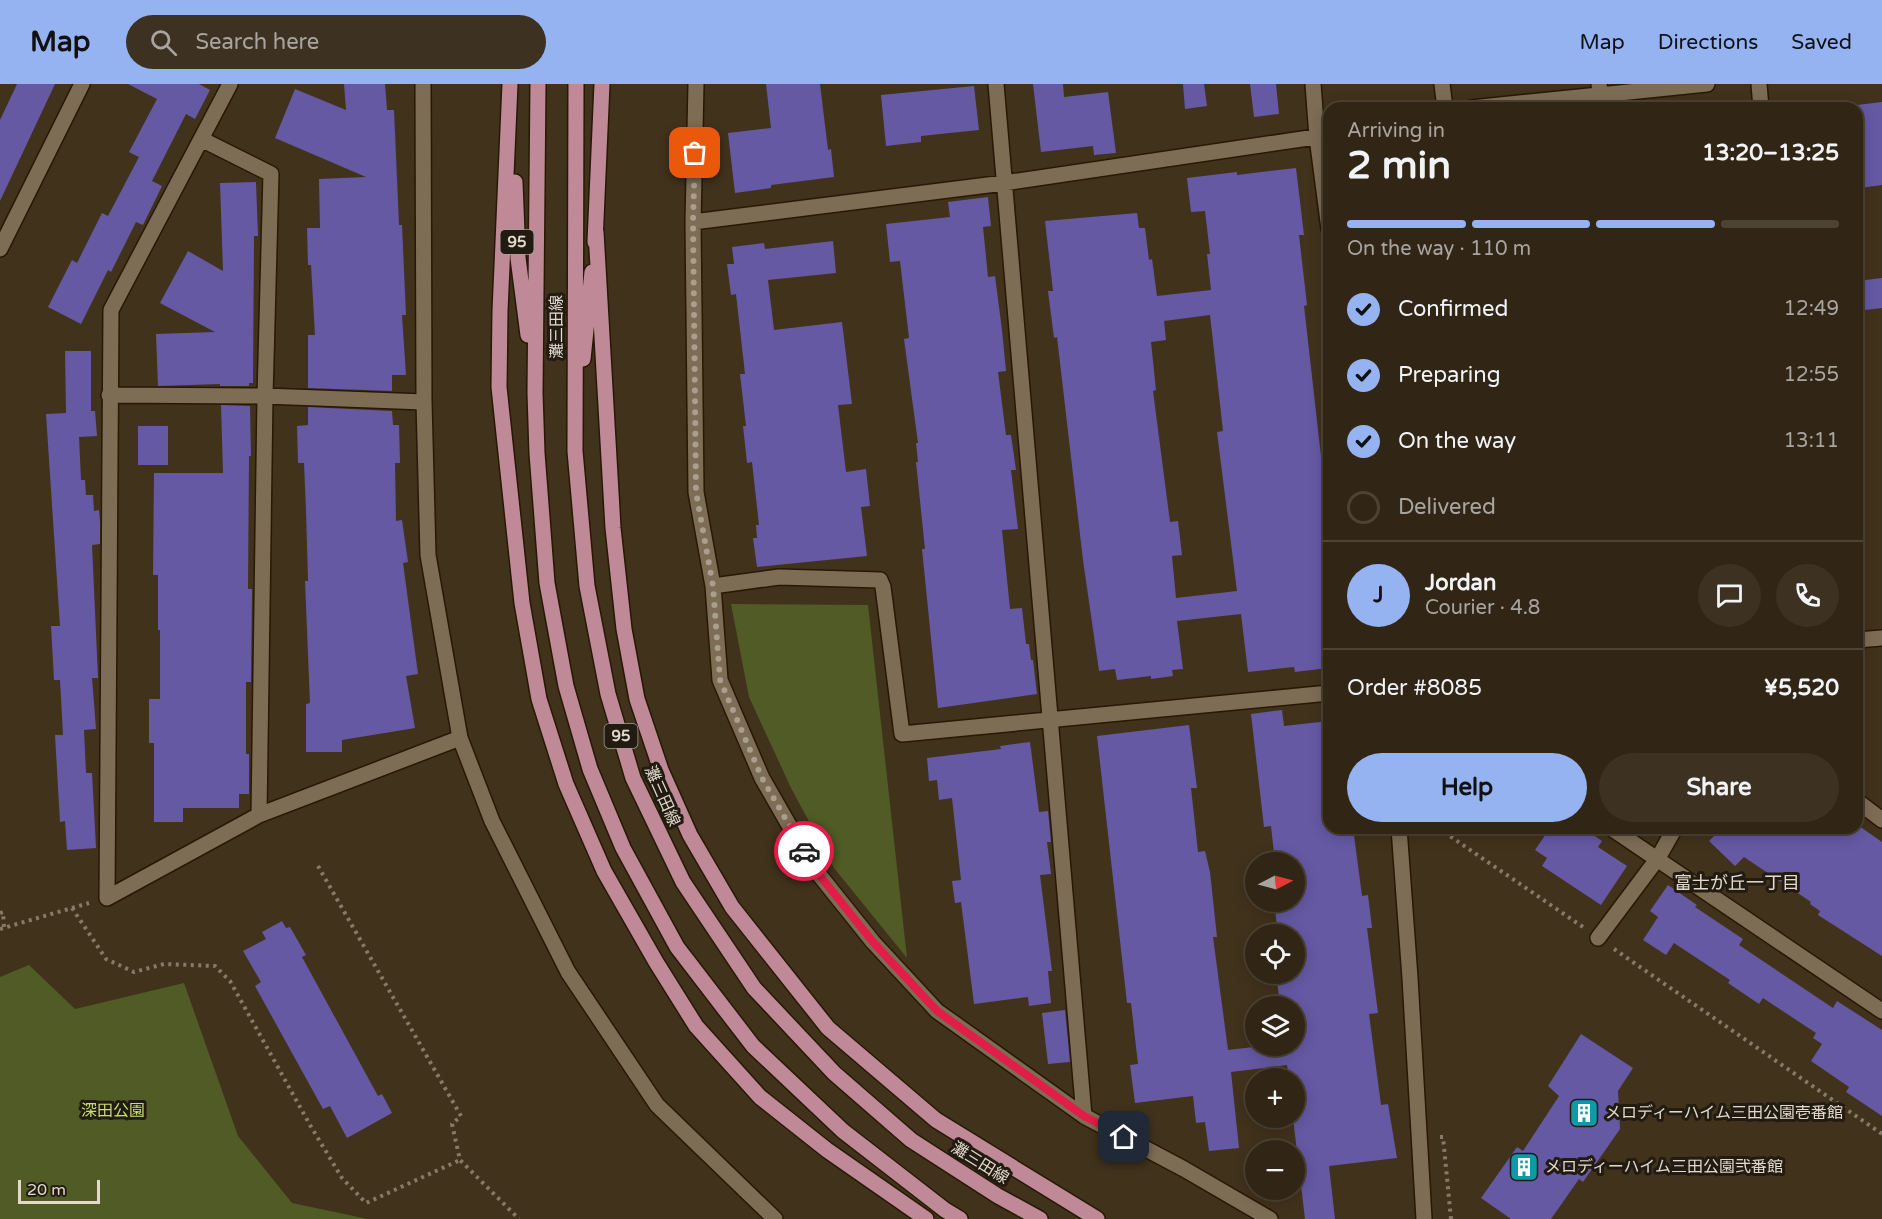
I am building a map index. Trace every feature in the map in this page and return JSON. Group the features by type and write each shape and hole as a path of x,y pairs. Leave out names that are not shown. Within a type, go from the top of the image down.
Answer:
{"main road":[{"name":"灘三田線","path":"538,84 535,393 548,583 566,686 590,769 623,848 676,947 753,1046 843,1131 945,1210 960,1219"},
{"name":"灘三田線","path":"576,84 575,451 587,586 608,694 633,778 682,882 754,988 834,1073 912,1140 998,1196 1040,1219"},
{"name":"95","path":"575,451 596,232 602,84"},
{"name":"95","path":"510,87 518,258 535,393"},
{"name":"95","path":"510,87 500,311 500,387 522,603 540,699 566,784 604,871 696,1026 760,1097 827,1150 926,1219"},
{"name":"95","path":"596,232 611,496 624,629 637,699 661,771 690,835 732,907 828,1028 936,1120 1097,1219"},
{"name":"95","path":"998,1196 1052,1219"}],"street":[{"path":"0,249 82,84"},
{"path":"230,84 111,310 107,898 259,814 460,738"},
{"path":"423,84 424,402 429,555 460,738 492,821 568,972 657,1105 775,1219"},
{"path":"696,84 693,222 696,492 713,586 720,680 762,778 813,867 873,942 937,1011 1084,1116 1184,1169 1270,1219"},
{"path":"996,84 1084,1116"},
{"path":"693,222 1004,183 1323,136 1313,84"},
{"path":"1442,84 1444,102"},
{"path":"1536,102 1707,84"},
{"path":"1759,84 1760,102"},
{"path":"201,139 272,174 265,396 259,814"},
{"path":"109,395 265,396 424,402"},
{"path":"713,586 779,577 880,580 883,587 902,734 1323,694"},
{"path":"1863,640 1882,638"},
{"path":"1863,806 1882,820"},
{"path":"1399,834 1424,1219"},
{"path":"1620,834 1882,1011"},
{"path":"1598,938 1658,858 1672,834"}],"path":[{"path":"1447,834 1882,1134"},
{"path":"318,866 461,1116 452,1124 460,1160 519,1219"},
{"path":"0,913 3,912 2,928 107,898"},
{"path":"72,908 106,959 134,972 164,964 214,966 230,981 342,1178 366,1203 460,1160"}],"green space":[{"path":"731,604 868,605 907,958 834,868 791,788 749,697"},
{"name":"深田公園","path":"29,965 75,1009 184,983 238,1136 292,1203 368,1219 0,1219 0,977"}],"building":[{"path":"17,84 55,84 0,201 0,120"},
{"path":"128,84 199,84 210,90 195,119 186,114 152,181 162,186 143,225 136,222 111,272 108,270 81,324 48,307 72,260 77,263 102,213 108,216 139,157 129,152 157,99"},
{"path":"344,84 385,84 387,110 394,110 399,225 402,225 406,315 402,315 406,375 392,375 392,391 308,388 308,335 315,335 307,228 320,228 319,179 366,177 275,138 295,89 346,110"},
{"path":"766,84 820,84 828,150 831,149 834,177 771,185 771,188 735,193 728,133 771,128"},
{"path":"1033,84 1063,84 1064,97 1108,92 1116,153 1094,155 1093,146 1041,152"},
{"path":"1183,84 1204,84 1207,106 1185,109"},
{"path":"1250,84 1276,84 1279,114 1254,117"},
{"path":"974,86 979,130 921,136 921,142 886,146 881,95"},
{"path":"1882,102 1882,185 1863,188 1863,104"},
{"path":"1296,168 1304,235 1299,235 1307,305 1304,306 1323,465 1323,669 1295,672 1294,667 1248,672 1241,614 1177,621 1183,669 1172,670 1173,676 1117,680 1115,669 1099,671 1083,560 1057,337 1054,338 1048,291 1053,291 1045,221 1137,213 1139,228 1145,228 1157,296 1211,290 1205,211 1191,212 1187,178 1237,172 1237,175","holes":["1210,315 1223,431 1217,432 1237,591 1176,598 1172,556 1182,555 1178,521 1170,522 1153,391 1156,390 1151,342 1166,340 1164,321"]},
{"path":"256,182 258,236 254,236 253,383 249,383 249,386 220,386 220,384 158,386 156,334 215,332 160,303 188,251 223,271 220,183"},
{"path":"988,197 991,226 983,227 988,277 995,276 1006,371 998,372 1006,435 1011,435 1016,470 1011,470 1018,529 1002,530 1010,609 1022,608 1026,644 1029,644 1031,660 1033,660 1037,694 938,708 922,549 925,549 916,462 918,462 916,443 918,443 904,339 909,338 900,261 890,262 886,224 950,217 948,202"},
{"path":"833,241 836,273 768,280 774,330 842,322 852,404 838,405 846,472 866,469 870,506 861,507 867,556 757,567 753,538 757,538 756,525 759,525 752,462 747,463 743,426 746,426 740,374 745,374 736,294 731,295 727,264 734,264 732,247 764,243 765,249"},
{"path":"1882,278 1882,308 1863,310 1863,280"},
{"path":"65,351 91,351 91,411 95,411 97,436 79,437 81,480 85,480 86,495 93,495 94,511 99,510 100,522 100,544 92,545 98,678 92,678 96,729 84,730 86,773 92,773 96,848 67,850 65,821 60,822 55,735 63,735 60,680 54,680 51,626 60,626 46,414 66,413"},
{"path":"221,405 250,406 248,589 252,589 251,682 246,682 246,754 249,754 249,794 239,794 239,808 183,808 183,822 154,822 154,743 149,743 149,699 160,699 160,630 158,630 158,575 153,575 154,473 223,473"},
{"path":"308,407 392,411 393,425 399,425 400,463 395,463 396,521 402,520 408,562 403,563 418,674 406,676 415,728 342,740 342,752 306,752 306,704 310,703 305,581 308,581 304,463 298,463 297,426 308,425"},
{"path":"138,426 168,426 168,465 138,465"},
{"path":"1282,710 1284,726 1323,722 1323,834 1354,834 1362,896 1368,895 1372,928 1367,928 1378,1013 1369,1014 1381,1105 1388,1104 1397,1158 1329,1166 1335,1219 1305,1219 1303,1200 1305,1200 1305,1140 1296,1140 1294,1128 1305,1128 1305,1068 1287,1068 1287,1065 1245,1068 1245,1070 1231,1072 1239,1148 1209,1151 1205,1122 1196,1123 1193,1096 1135,1103 1130,1065 1138,1064 1131,1003 1127,1003 1097,736 1189,725 1197,788 1191,788 1198,852 1205,851 1210,872 1217,937 1213,937 1228,1050 1245,1048 1245,1056 1305,1056 1305,996 1279,996 1277,984 1305,984 1305,924 1277,924 1275,912 1305,912 1305,852 1274,852 1271,826 1264,827 1251,714"},
{"path":"1030,742 1039,812 1048,811 1051,842 1047,842 1051,874 1040,875 1052,971 1048,971 1051,1003 1029,1006 1028,997 974,1004 961,902 955,903 952,881 961,880 952,798 939,800 937,780 929,781 927,758 1001,749 1000,746"},
{"path":"1863,829 1882,842 1882,956 1818,915 1820,911 1810,904 1811,902 1744,857 1735,866 1709,841 1716,834 1863,834"},
{"path":"1546,834 1592,834 1602,841 1598,847 1627,866 1601,905 1542,866 1547,858 1535,850"},
{"path":"1668,885 1697,905 1695,907 1743,939 1739,945 1833,1008 1837,1001 1882,1030 1882,1116 1846,1092 1849,1087 1811,1061 1822,1044 1813,1038 1816,1033 1763,998 1759,1004 1728,983 1730,980 1674,943 1666,955 1643,940 1658,917 1650,911"},
{"path":"282,921 286,928 290,927 306,955 302,957 378,1096 382,1094 392,1113 347,1138 330,1106 323,1109 255,986 261,982 243,951 266,939 262,932"},
{"path":"1065,1010 1070,1062 1048,1064 1042,1013"},
{"name":"メロディーハイム三田公園壱番館","path":"1581,1034 1633,1068 1618,1091 1620,1129 1583,1182 1579,1179 1551,1219 1511,1219 1481,1198 1517,1147 1523,1151 1559,1096 1548,1086"}],"way so far":[{"path":"695,153 693,222 696,492 713,586 720,680 762,778 804,851"}],"place":[{"name":"メロディーハイム三田公園壱番館","path":"1584,1113"},
{"name":"メロディーハイム三田公園弐番館","path":"1524,1167"}],"district":[{"name":"富士が丘一丁目","path":"1737,883"}],"route":[{"path":"804,851 813,867 873,942 937,1011 1084,1116 1124,1137"}]}
